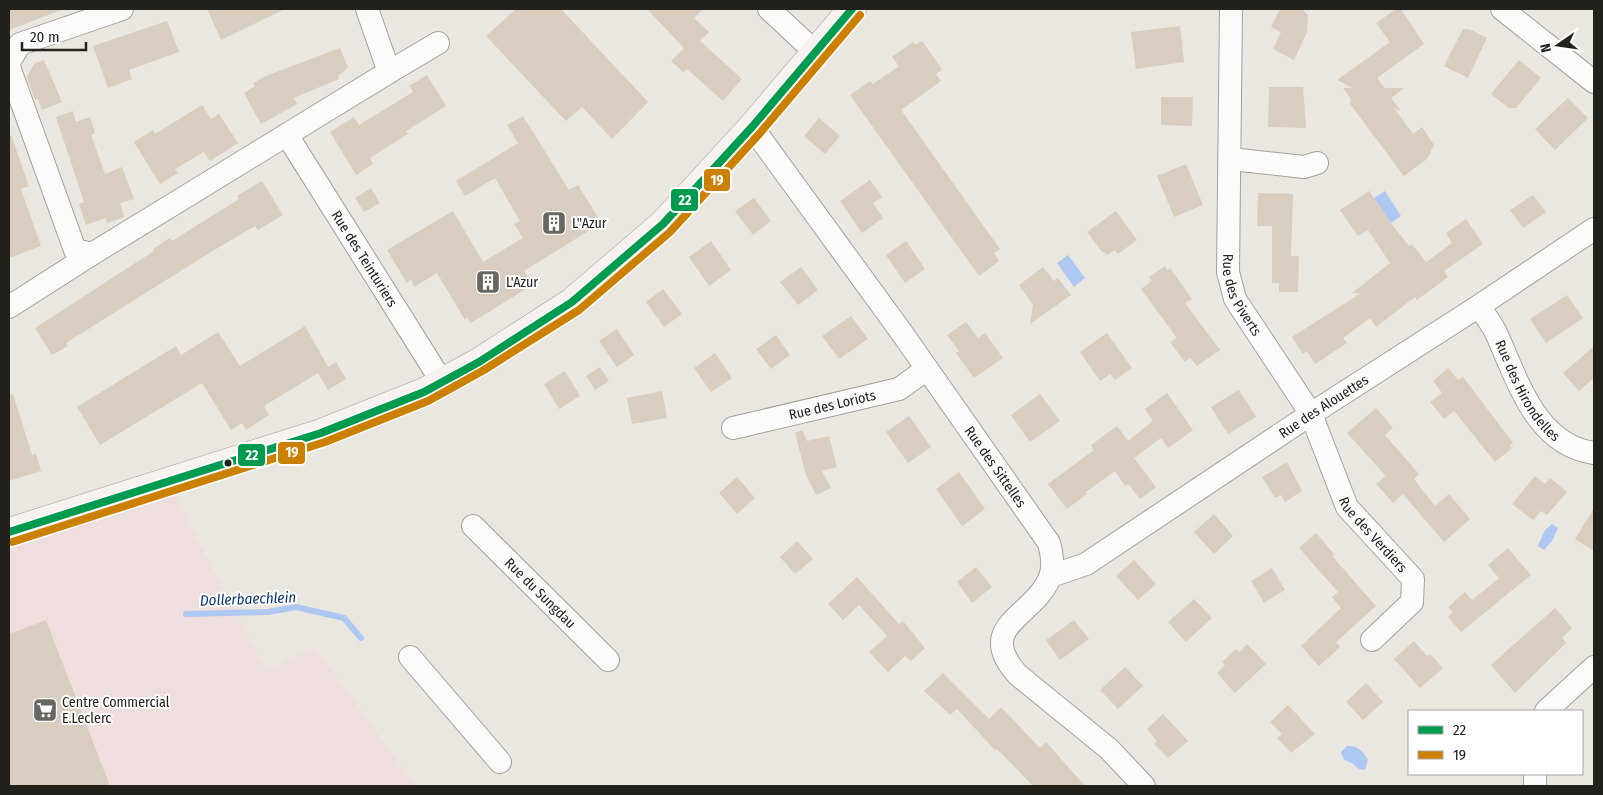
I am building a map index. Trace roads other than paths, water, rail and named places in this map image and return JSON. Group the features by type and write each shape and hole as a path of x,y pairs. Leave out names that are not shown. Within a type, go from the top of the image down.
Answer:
{"main road":[{"path":"9,532 321,433 424,392 479,362 572,302 663,224 752,127 852,9"}],"street":[{"path":"9,62 20,44 122,9"},
{"path":"367,9 382,50 397,67"},
{"path":"769,9 815,52"},
{"name":"Rue des Piverts","path":"1231,9 1228,272 1235,299 1311,414"},
{"path":"1502,9 1594,82"},
{"path":"9,307 80,257 287,136 438,43"},
{"path":"9,67 80,257"},
{"name":"Rue des Sittelles","path":"752,127 927,369 1049,543 1052,558 1051,576"},
{"name":"Rue des Teinturiers","path":"287,136 442,382"},
{"path":"1230,159 1304,167 1317,163"},
{"name":"Rue des Alouettes","path":"1051,576 1086,564 1594,229"},
{"name":"Rue des Hirondelles","path":"1479,306 1496,333 1525,400 1547,430 1579,451 1594,453"},
{"name":"Rue des Loriots","path":"733,428 899,389 927,369"},
{"name":"Rue des Verdiers","path":"1311,414 1347,507 1414,579 1412,602 1372,640"},
{"name":"Rue du Sungdau","path":"473,526 608,660"},
{"path":"1051,576 1039,595 1009,625 1001,646 1006,661 1018,675 1109,749 1144,786"},
{"path":"410,657 500,762"},
{"path":"1547,710 1594,667"}],"water":[{"path":"1385,191 1401,216 1391,223 1374,198"},
{"path":"1068,255 1085,278 1074,287 1057,263"},
{"path":"1552,524 1558,528 1552,541 1544,550 1538,546 1545,530"},
{"path":"1347,746 1360,749 1364,754 1368,760 1365,770 1359,769 1352,763 1344,760 1341,752"}],"waterway":[{"name":"Dollerbaechlein","path":"186,614 268,612 296,607 344,618 361,638"}],"place":[{"name":"L\"Azur","path":"554,223"},
{"name":"L'Azur","path":"488,282"},
{"name":"Centre Commercial E.Leclerc","path":"45,710"}]}
